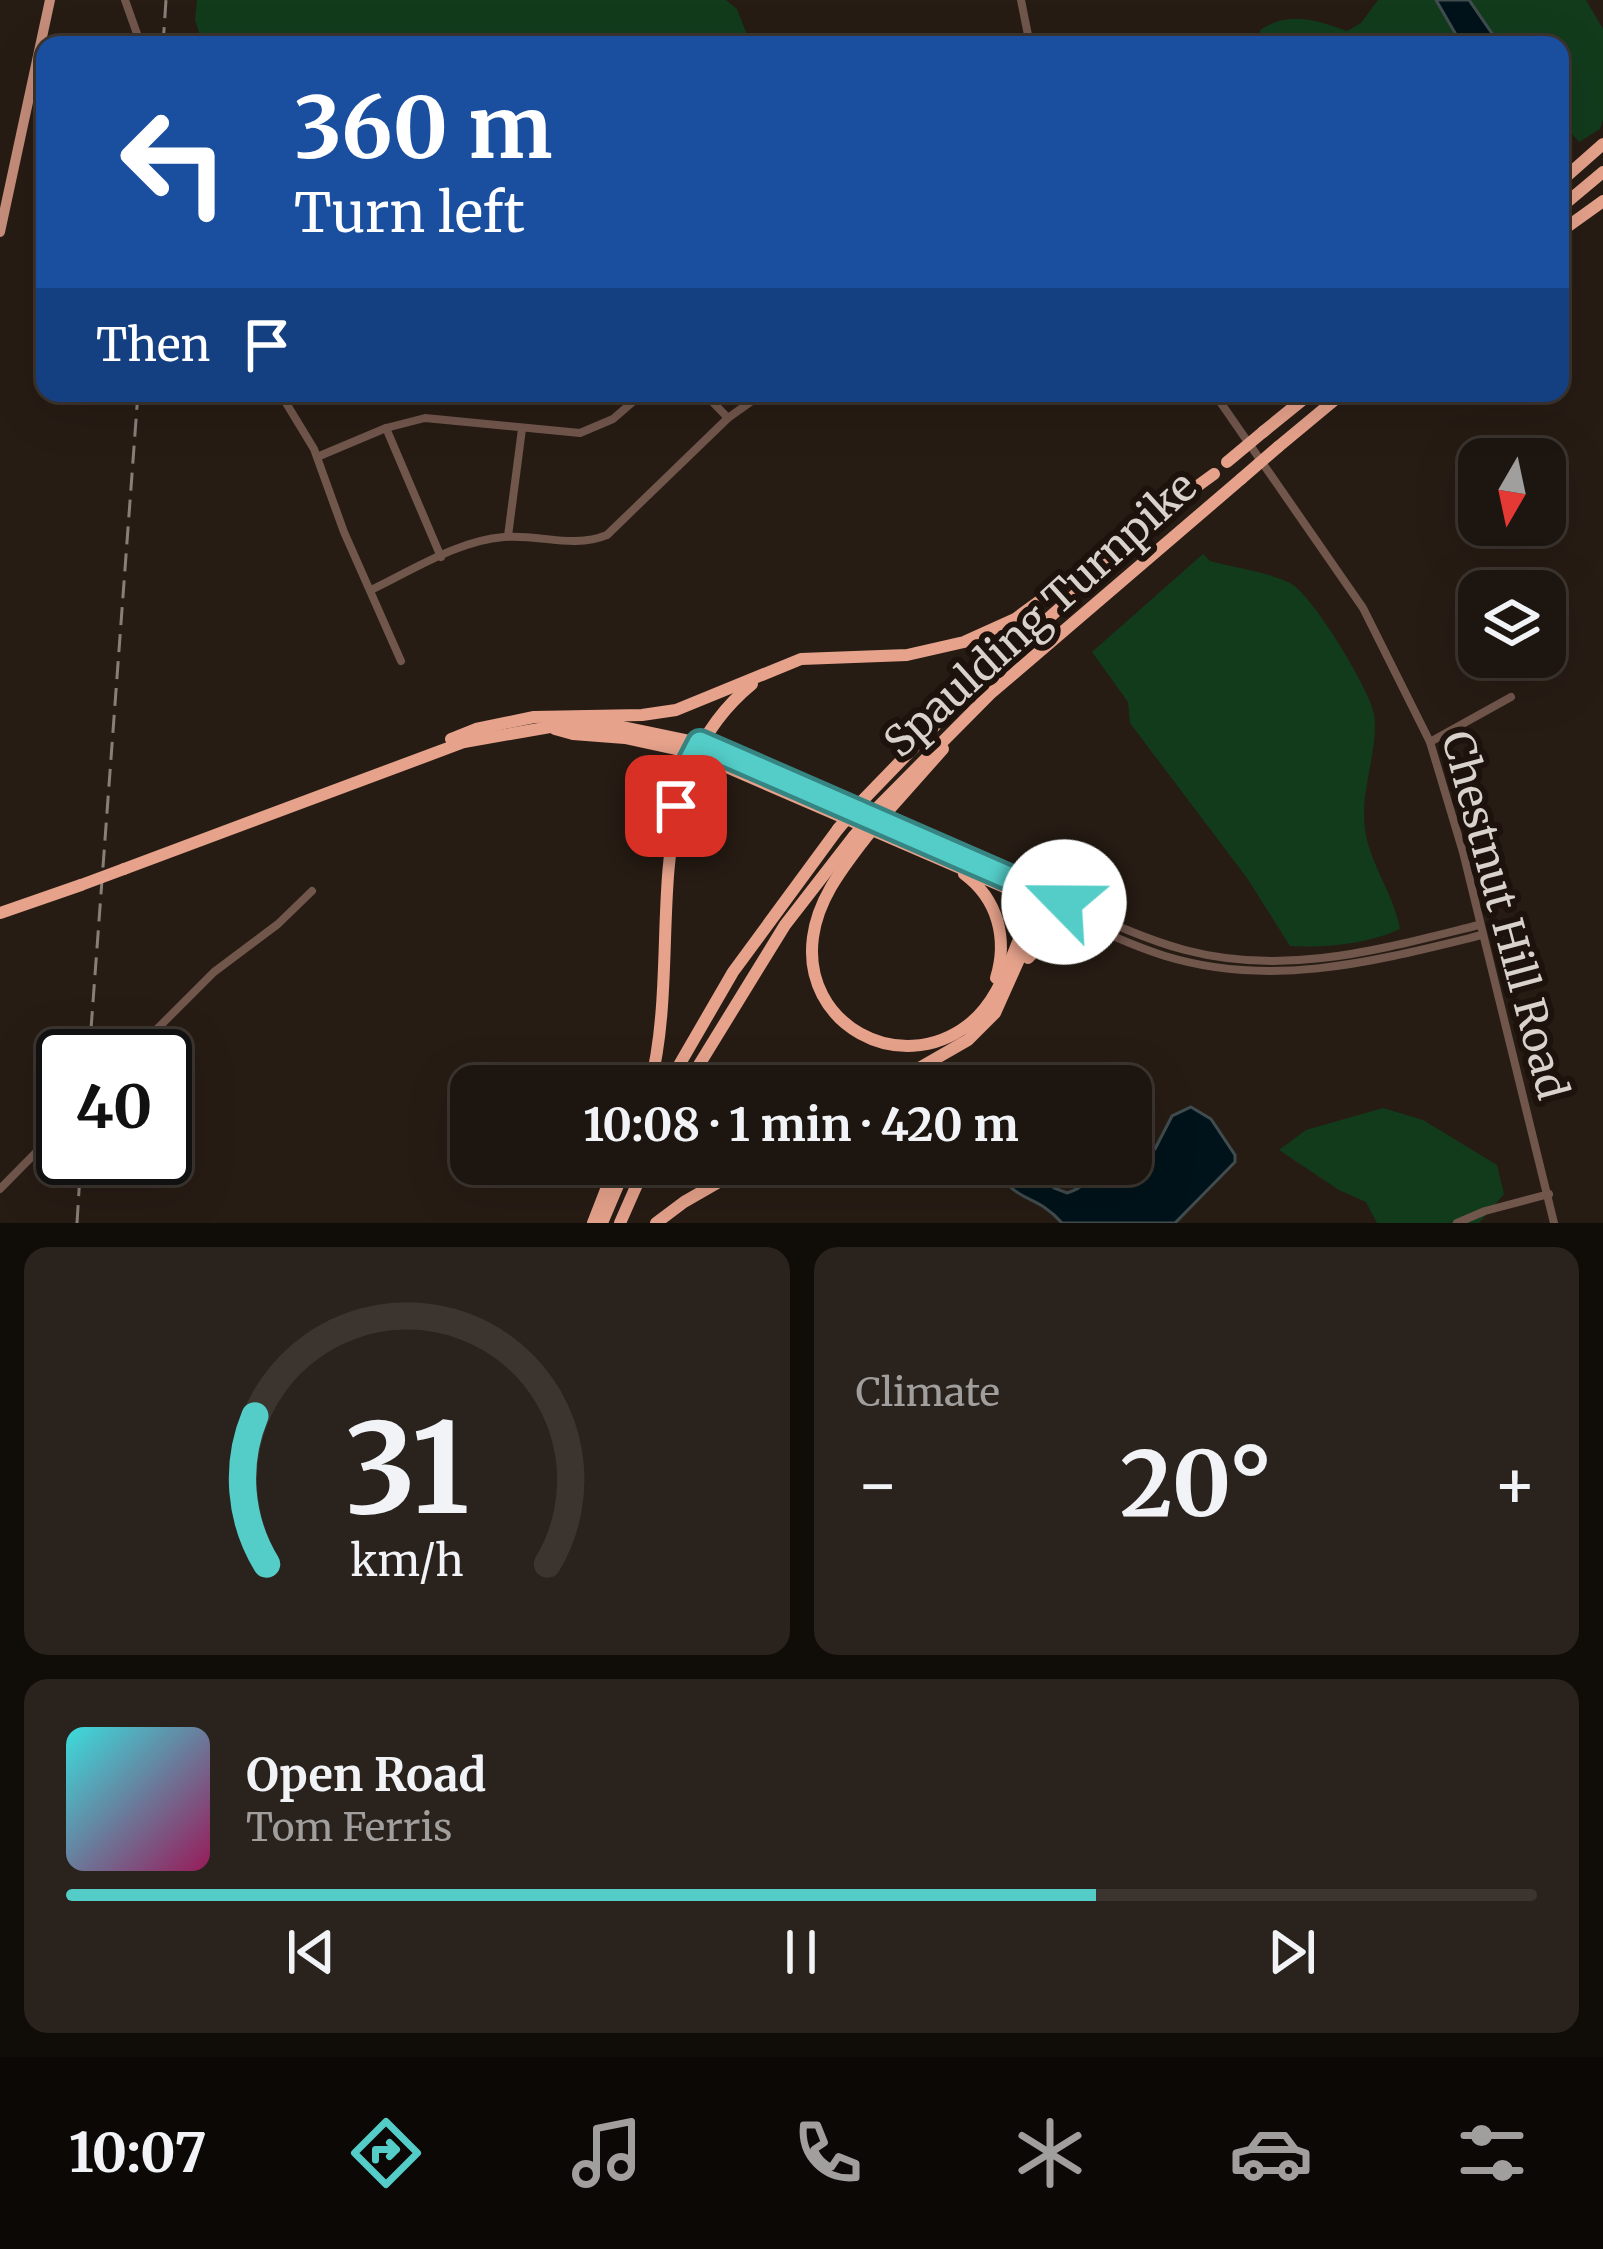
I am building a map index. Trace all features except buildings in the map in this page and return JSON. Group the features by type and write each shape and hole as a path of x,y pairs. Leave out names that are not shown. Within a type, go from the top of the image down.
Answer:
{"highway":[{"path":"1569,174 1601,144"},
{"path":"1569,201 1603,172"},
{"path":"1569,226 1603,201"},
{"name":"Spaulding Turnpike","path":"679,1065 734,972 838,829 926,732 1034,628 1300,402"},
{"name":"Spaulding Turnpike","path":"699,1065 785,925 977,706 1332,402"},
{"path":"436,752 453,737 523,719 676,710 767,671 820,657 916,654 964,643 996,629 1214,474"},
{"path":"654,1065 663,1025 673,824 697,748 719,713 767,671"},
{"path":"0,915 436,752 508,733 554,729 697,748 1043,900"},
{"path":"697,748 927,853 1043,900"},
{"path":"860,838 814,926 812,955 824,999 843,1023 893,1047 936,1042 973,1021 998,990 1043,900"},
{"path":"927,853 973,881 998,918 1000,962 973,1021"},
{"path":"925,1065 968,1040 995,1013 1043,900"},
{"path":"1010,984 1048,936 1079,920"},
{"path":"592,1223 607,1185"},
{"path":"602,1223 618,1185"},
{"path":"620,1223 637,1185"},
{"path":"656,1223 714,1185"}],"main road":[{"path":"42,36 50,0"},
{"path":"0,232 36,65"}],"street":[{"path":"125,0 138,36"},
{"path":"1021,0 1028,36"},
{"path":"285,402 316,457 401,661"},
{"path":"316,457 386,428 425,418 580,433 613,419 633,402"},
{"path":"713,402 728,418"},
{"path":"371,590 482,540 508,536 587,543 607,535 728,418 751,402"},
{"name":"Chestnut Hill Road","path":"1220,402 1363,608 1430,742 1463,852 1554,1223"},
{"path":"386,428 441,557"},
{"path":"508,536 522,429"},
{"path":"1430,742 1511,697"},
{"path":"157,1029 214,972 278,924 312,891"},
{"path":"1043,900 1163,943 1256,962 1335,959 1480,930"},
{"path":"1043,900 1167,956 1264,972 1354,966 1480,930"},
{"path":"0,1189 36,1152"},
{"path":"1457,1223 1485,1210 1549,1194"}],"green space":[{"path":"197,0 726,0 737,9 748,36 200,36 195,20"},
{"path":"1378,0 1436,0 1457,36 1260,36 1260,30 1282,20 1314,21 1347,31 1361,23"},
{"path":"1469,0 1586,0 1603,29 1600,129 1579,142 1569,130 1569,36 1494,36"},
{"path":"1203,554 1210,561 1281,579 1300,591 1362,685 1375,725 1365,831 1400,929 1346,944 1290,946 1247,878 1130,723 1128,702 1092,652"},
{"path":"1383,1108 1423,1120 1497,1165 1504,1194 1479,1223 1377,1223 1366,1202 1279,1150 1306,1130"}],"shaded area":[{"path":"1436,0 1469,0 1494,36 1457,36"},
{"path":"1191,1107 1211,1119 1235,1155 1235,1162 1175,1223 1062,1223 1009,1186 1051,1185 1067,1193 1082,1185 1152,1185 1152,1150 1172,1116"}],"railway":[{"path":"164,36 166,0"},
{"path":"91,1029 137,402"},
{"path":"77,1223 79,1185"}],"route":[{"path":"676,806 700,743 1064,902"}]}
